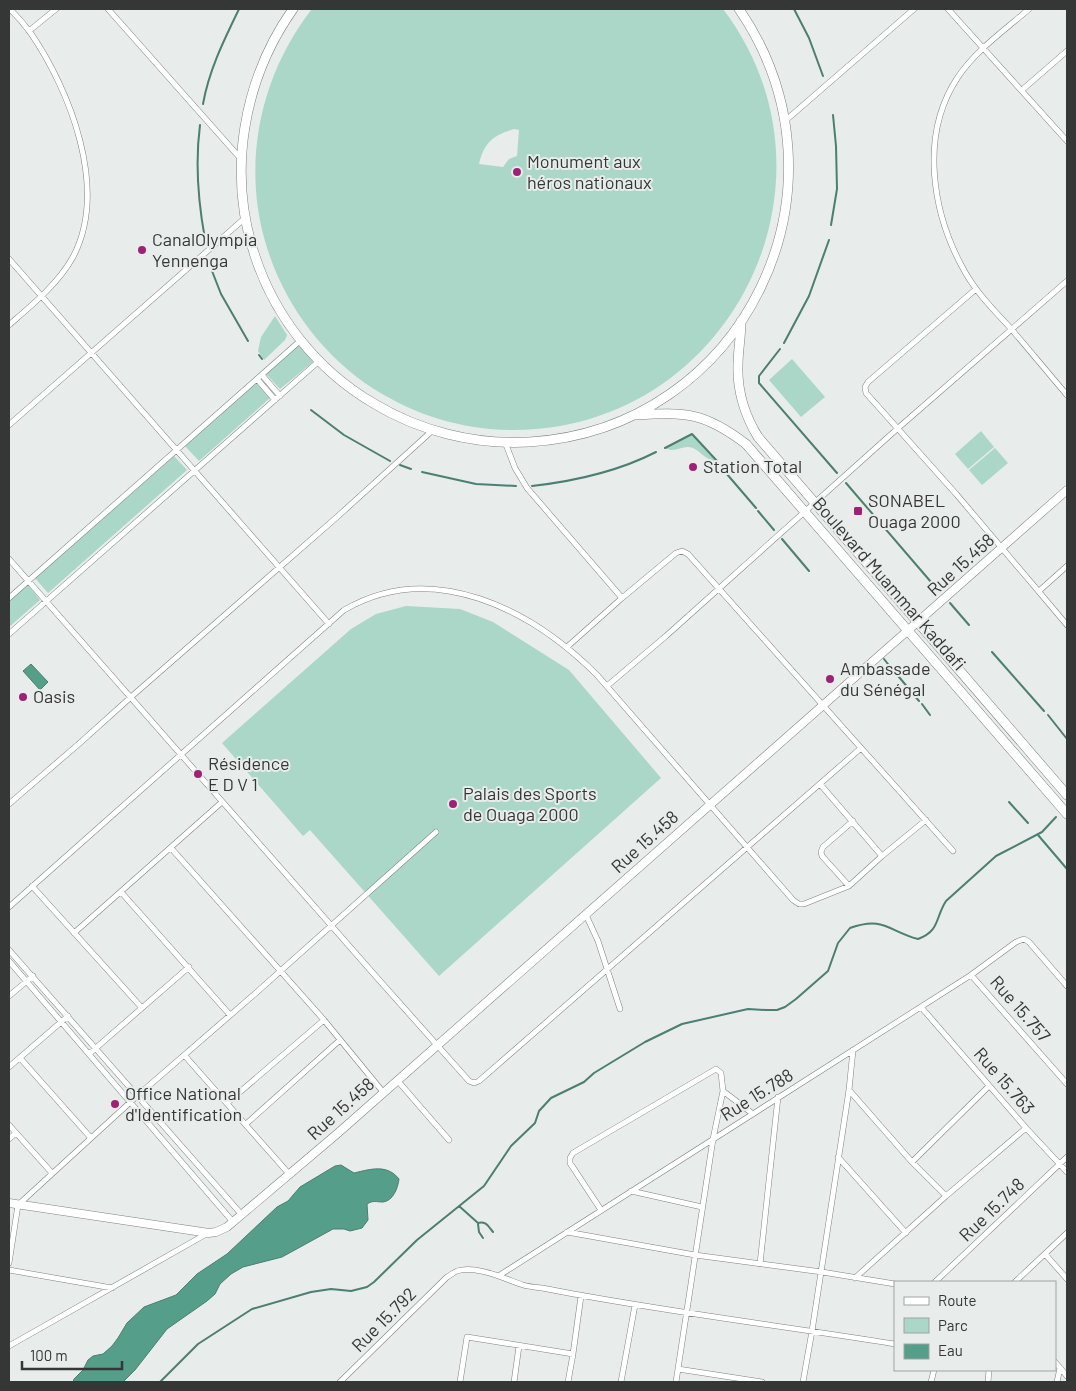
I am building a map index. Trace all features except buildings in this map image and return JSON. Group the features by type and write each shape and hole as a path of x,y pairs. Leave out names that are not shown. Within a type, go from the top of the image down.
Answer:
{"main road":[{"path":"286,19 288,9"},
{"path":"293,9 271,45 256,81 246,120 241,159 245,218 252,249 267,288 282,315 319,361 348,387 372,403 397,416 433,430 469,438 505,442 543,440 570,436 607,426 660,400 693,375 719,350 741,321 766,277 782,230 787,200 789,176 785,121 779,93 766,57 753,31 738,9"},
{"name":"Boulevard Muammar Kaddafi","path":"741,321 738,366 741,398 753,428 769,451 1067,795"},
{"name":"Boulevard Muammar Kaddafi","path":"632,415 679,413 693,415 722,427 755,452 1067,814"},
{"name":"Rue 15.458","path":"209,1233 221,1230 233,1222 290,1175 1067,490"},
{"path":"9,1203 209,1233"}],"street":[{"path":"9,326 42,297 61,275 72,258 80,242 87,202 87,178 84,157 64,94 29,31 10,9"},
{"path":"29,31 56,9"},
{"path":"108,9 241,159"},
{"path":"785,121 914,9"},
{"path":"948,9 1067,141"},
{"path":"1029,9 969,62 949,90 935,131 933,151 936,187 945,226 958,258 976,289 992,310 1067,395"},
{"path":"1022,90 1067,51"},
{"path":"9,425 245,218"},
{"path":"9,260 329,624"},
{"path":"607,686 720,589 897,429 1067,280"},
{"path":"976,289 868,382 865,387 866,393 957,495 1067,625"},
{"path":"9,598 301,340"},
{"path":"9,634 319,361"},
{"path":"262,375 280,396"},
{"path":"257,379 275,400"},
{"path":"9,804 433,430"},
{"path":"505,442 515,468 527,488 622,598"},
{"path":"567,648 622,598 676,553 682,551 688,554 953,852"},
{"path":"9,559 437,1045 469,1081 474,1083 479,1081 861,748"},
{"path":"1039,591 1067,566"},
{"path":"9,907 344,610 366,599 405,590 442,590 476,598 513,612 548,632 579,657 607,686 793,900 799,904 804,904 849,886 926,820"},
{"path":"820,784 882,856"},
{"path":"74,934 222,802"},
{"path":"849,886 822,856 821,852 823,847 852,821"},
{"path":"9,1263 18,1205 137,1096 185,1056 436,832"},
{"path":"171,848 324,1020 383,1092"},
{"path":"32,886 142,1008"},
{"path":"121,892 230,1015"},
{"path":"586,915 608,969 620,1009"},
{"name":"Rue 15.788","path":"500,1276 971,975 1016,942 1024,939 1029,942 1067,986"},
{"path":"9,950 242,1215"},
{"path":"9,961 233,1222"},
{"path":"89,1054 189,967"},
{"name":"Rue 15.757","path":"971,975 1067,1084"},
{"path":"9,996 33,976"},
{"name":"Rue 15.763","path":"921,1007 1026,1128 1067,1172"},
{"path":"9,1067 68,1016"},
{"path":"228,1103 324,1020"},
{"path":"246,1124 340,1040"},
{"path":"803,1382 822,1272 849,1090 853,1050"},
{"path":"185,1056 290,1175"},
{"path":"20,1058 91,1138"},
{"path":"602,1210 570,1163 570,1158 574,1153 716,1069 721,1073 723,1091 702,1207 676,1382"},
{"path":"397,1080 449,1140"},
{"path":"912,1162 989,1086"},
{"path":"849,1090 912,1162 946,1196"},
{"path":"723,1091 753,1114"},
{"path":"760,1264 778,1097"},
{"path":"9,1125 52,1173"},
{"path":"855,1278 946,1196 1026,1128"},
{"path":"9,1138 16,1133"},
{"path":"838,1157 906,1233"},
{"name":"Rue 15.748","path":"936,1281 1067,1157"},
{"path":"631,1191 702,1207"},
{"path":"567,1232 695,1255 894,1284"},
{"path":"9,1346 209,1233"},
{"path":"1016,1281 1067,1234"},
{"path":"1045,1254 1067,1279"},
{"path":"9,1270 112,1288"},
{"name":"Rue 15.792","path":"340,1382 448,1277 457,1271 468,1270 500,1276"},
{"path":"500,1276 524,1285 581,1296 687,1314 894,1344"},
{"path":"568,1382 581,1296"},
{"path":"621,1382 634,1305"},
{"path":"460,1382 467,1337 573,1354"},
{"path":"514,1382 519,1346"},
{"path":"1056,1363 1067,1376"},
{"path":"1057,1382 1060,1368"},
{"path":"678,1369 752,1382 762,1382"}],"green space":[{"path":"312,9 723,9 760,77 776,148 771,218 748,285 709,343 655,389 589,419 512,430 494,429 458,424 440,419 390,398 374,389 337,360 306,325 282,285 265,241 258,211 255,180 256,150 261,119 269,90 280,61 294,34","holes":["519,130 517,156 509,159 503,167 479,164 490,141 507,131"]},
{"path":"275,316 287,335 285,340 264,360 258,351 261,337"},
{"path":"299,345 313,362 280,389 266,374"},
{"path":"792,359 825,397 801,417 769,380"},
{"path":"256,383 270,398 199,461 185,446"},
{"path":"981,431 994,447 968,469 955,454"},
{"path":"692,434 716,461 692,448 685,447 671,450 665,448"},
{"path":"995,448 1008,463 982,485 969,470"},
{"path":"174,456 187,470 48,593 35,578"},
{"path":"27,584 40,600 9,627 9,600"},
{"name":"Palais des Sports de Ouaga 2000","path":"406,606 460,609 493,622 569,670 661,778 439,976 310,830 303,836 222,743 351,629 376,614"}],"water":[{"path":"31,664 48,682 40,690 23,671"},
{"path":"341,1165 354,1173 384,1169 399,1179 396,1190 390,1199 367,1204 368,1220 362,1228 350,1231 333,1229 282,1257 243,1267 231,1274 220,1284 215,1294 207,1301 167,1329 135,1370 123,1382 73,1382 83,1370 88,1360 93,1356 103,1354 112,1346 127,1323 144,1307 176,1295 197,1274 227,1254 277,1207 288,1201 300,1187 335,1166"}],"waterway":[{"path":"203,104 213,67 239,9"},
{"path":"794,9 809,38 823,76"},
{"path":"831,225 837,189 833,115"},
{"path":"200,125 198,182 205,239"},
{"path":"784,343 809,296 829,240"},
{"path":"212,271 221,294 248,341"},
{"path":"780,349 759,376 759,383 837,473"},
{"path":"259,355 262,359"},
{"path":"311,410 344,435 390,461"},
{"path":"665,448 692,434 717,461"},
{"path":"532,486 596,475 656,452"},
{"path":"400,465 411,469"},
{"path":"422,472 476,484 516,486"},
{"path":"726,473 756,508"},
{"path":"846,483 937,589"},
{"path":"758,511 774,530"},
{"path":"782,539 809,571"},
{"path":"950,603 969,625"},
{"path":"992,652 1044,711"},
{"path":"884,659 891,668"},
{"path":"894,671 919,701"},
{"path":"922,704 930,715"},
{"path":"1048,715 1067,739"},
{"path":"1009,802 1028,823"},
{"path":"160,1382 198,1344 252,1309 311,1292 331,1289 351,1291 367,1287 374,1282 417,1240 484,1186 511,1146 535,1123 539,1111 551,1098 584,1082 594,1073 645,1042 682,1024 748,1009 777,1010 785,1007 828,971 838,943 850,928 879,924 918,939 925,936 934,928 946,901 996,856 1042,832 1056,817"},
{"path":"1038,835 1067,869"},
{"path":"459,1206 478,1223 487,1224 493,1232"},
{"path":"478,1224 479,1232 483,1238"}],"place":[{"name":"Monument aux héros nationaux","path":"517,172"},
{"name":"CanalOlympia Yennenga","path":"142,250"},
{"name":"Station Total","path":"693,467"},
{"name":"SONABEL Ouaga 2000","path":"858,511"},
{"name":"Ambassade du Sénégal","path":"830,679"},
{"name":"Oasis","path":"23,697"},
{"name":"Résidence E D V 1","path":"198,774"},
{"name":"Palais des Sports de Ouaga 2000","path":"453,804"},
{"name":"Office National d'Identification","path":"115,1104"}]}
